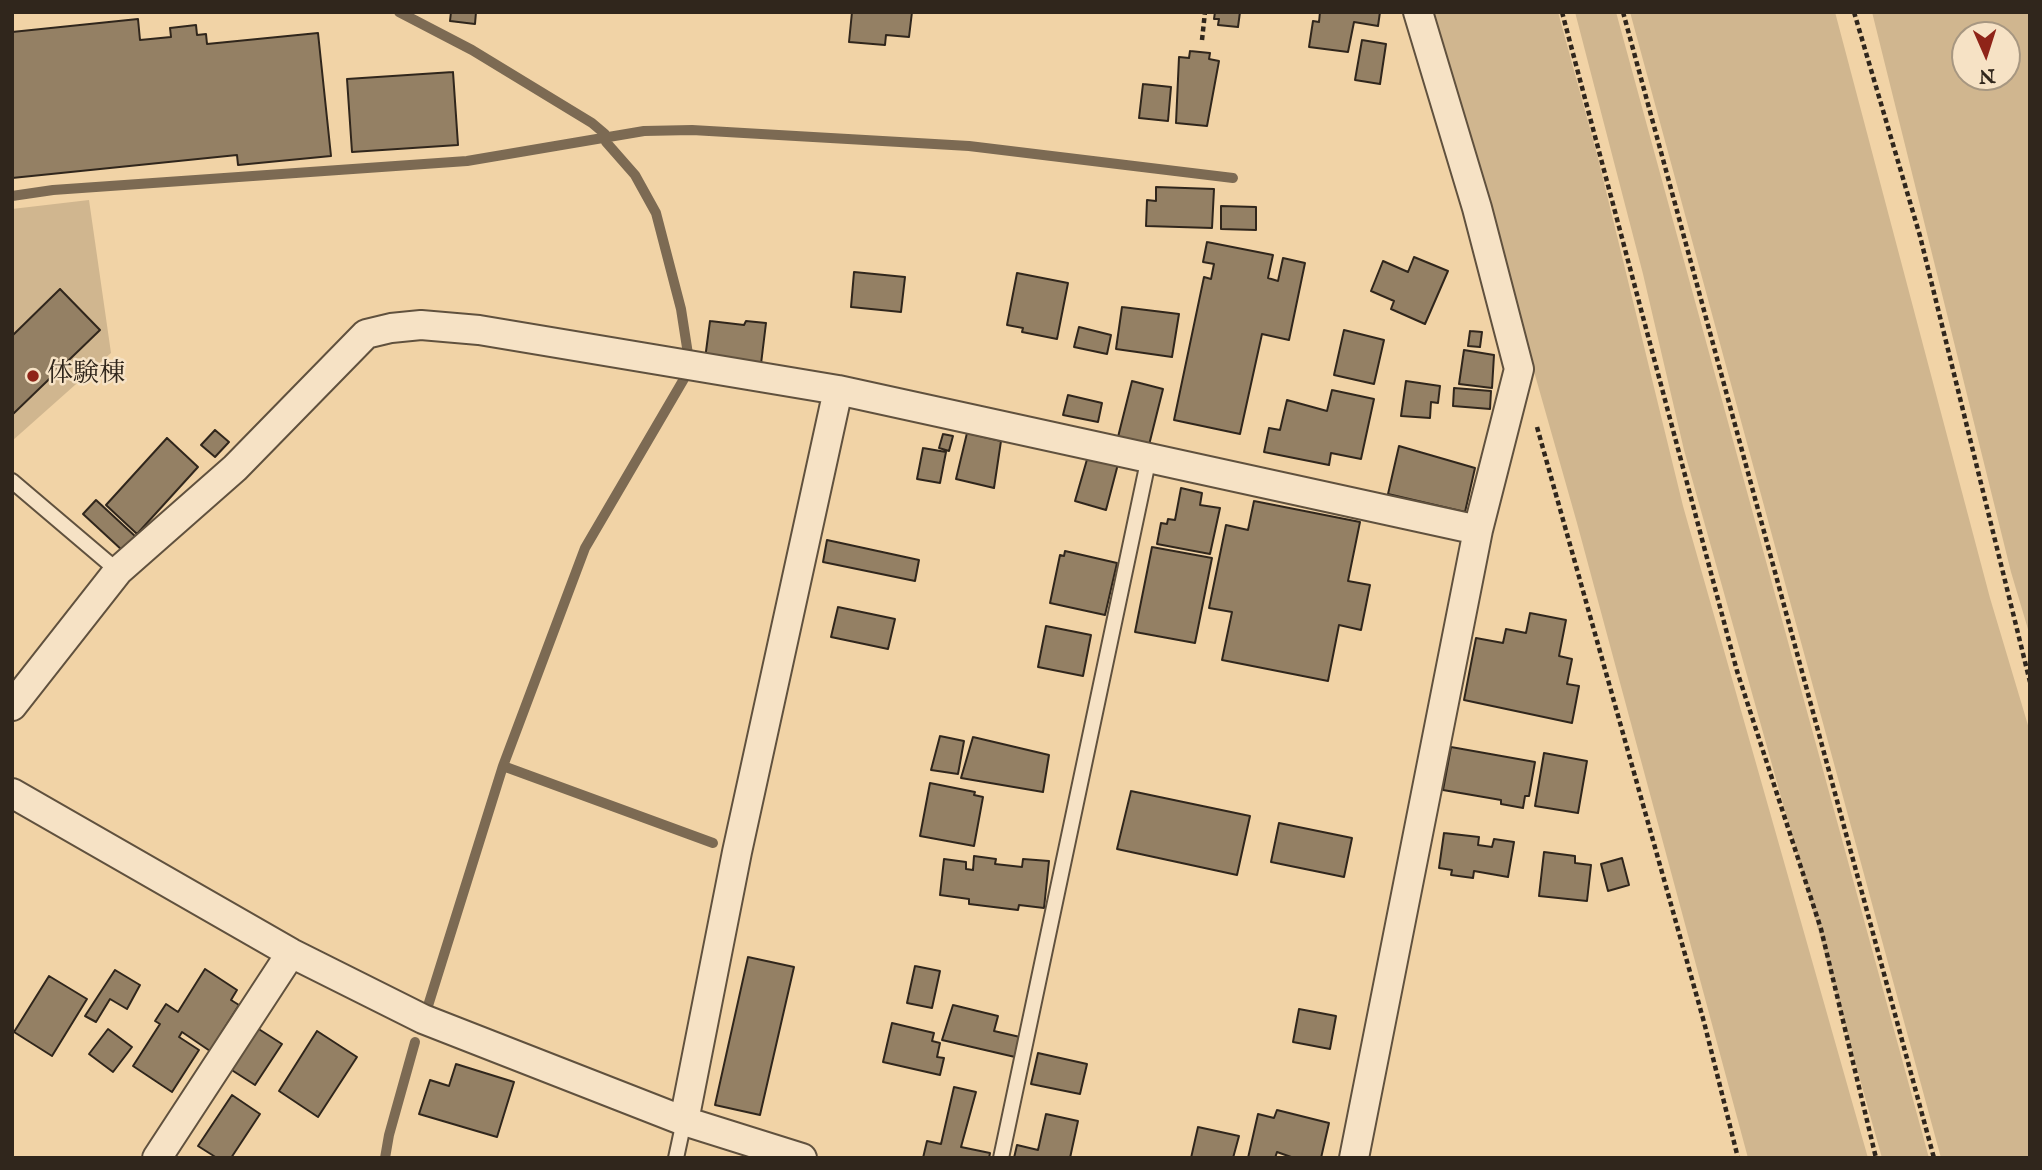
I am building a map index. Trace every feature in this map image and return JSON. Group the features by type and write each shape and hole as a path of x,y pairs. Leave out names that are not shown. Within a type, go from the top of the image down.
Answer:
{"street":[{"path":"1354,1158 1478,530 1519,369 1477,208 1418,12"},
{"path":"12,706 118,571 235,468 366,334 421,325 479,330 838,390 1478,530"},
{"path":"684,1121 740,839 838,390"},
{"path":"12,793 291,953 423,1019 684,1121 802,1158"},
{"path":"157,1158 291,953"}],"lane":[{"path":"1001,1158 1149,457"},
{"path":"12,481 118,571"},
{"path":"676,1158 684,1121"}],"path":[{"path":"1202,40 1205,12"},
{"path":"1562,12 1737,671 1821,929 1876,1158"},
{"path":"1623,12 1934,1158"},
{"path":"1854,12 1920,236 2030,682"},
{"path":"1535,419 1704,1022 1738,1158"}],"shaded area":[{"path":"1432,12 1558,12 1598,158 1683,506 1868,1158 1748,1158 1577,523"},
{"path":"1575,12 1616,12 1929,1158 1882,1158 1684,450 1643,274"},
{"path":"1630,12 1835,12 1990,598 2030,732 2030,1158 1941,1158"},
{"path":"1872,12 2030,12 2030,636 2011,572"},
{"path":"89,200 111,353 12,441 12,209"}],"building":[{"path":"451,12 476,12 475,24 450,21"},
{"path":"852,12 912,12 909,37 886,35 885,45 849,42"},
{"path":"1215,12 1240,12 1238,27 1218,25 1219,19 1214,19"},
{"path":"1320,12 1380,12 1378,26 1354,22 1348,52 1309,47 1313,21 1319,22"},
{"path":"138,19 140,40 171,37 170,28 196,25 197,35 206,34 207,44 318,33 331,156 238,165 237,155 12,178 12,32"},
{"path":"1362,40 1386,44 1380,84 1355,80"},
{"path":"1190,51 1210,53 1209,59 1219,61 1207,126 1176,123 1179,57 1189,58"},
{"path":"453,72 458,145 352,152 347,79"},
{"path":"1143,84 1171,87 1168,121 1139,118"},
{"path":"1156,187 1214,189 1212,228 1146,226 1147,200 1156,201"},
{"path":"1221,206 1256,207 1256,230 1221,229"},
{"path":"1207,242 1273,255 1268,278 1278,281 1283,258 1305,263 1289,340 1262,334 1240,434 1174,420 1204,277 1211,279 1214,264 1203,262"},
{"path":"1414,257 1448,271 1425,324 1391,309 1394,301 1371,291 1383,261 1408,272"},
{"path":"854,272 905,277 901,312 851,307"},
{"path":"1017,273 1068,283 1057,339 1022,332 1023,328 1007,325"},
{"name":"体験棟","path":"60,289 100,330 12,415 12,336"},
{"path":"1122,307 1179,314 1172,357 1116,349"},
{"path":"710,321 744,325 746,321 766,323 761,364 705,359"},
{"path":"1079,327 1111,335 1107,354 1074,347"},
{"path":"1344,330 1384,340 1374,384 1334,375"},
{"path":"1470,331 1482,332 1480,347 1468,346"},
{"path":"1464,350 1494,355 1492,388 1459,384"},
{"path":"1132,381 1163,389 1149,445 1118,437"},
{"path":"1406,381 1440,386 1438,403 1431,402 1430,418 1401,416"},
{"path":"1454,388 1491,391 1490,409 1453,406"},
{"path":"1332,390 1374,399 1361,459 1331,453 1329,465 1264,452 1269,428 1280,430 1287,400 1327,411"},
{"path":"1068,395 1102,403 1098,422 1063,415"},
{"path":"215,430 229,442 215,457 201,445"},
{"path":"967,433 1001,441 994,488 956,479"},
{"path":"943,434 953,436 949,451 939,448"},
{"path":"167,438 198,467 137,534 106,505"},
{"path":"1399,446 1475,468 1465,512 1388,494"},
{"path":"923,448 946,452 940,483 917,479"},
{"path":"1088,456 1118,464 1106,510 1075,501"},
{"path":"1181,488 1202,493 1200,505 1220,508 1210,554 1157,544 1161,523 1167,524 1168,519 1175,520"},
{"path":"96,500 136,537 123,551 83,514"},
{"path":"1254,501 1360,522 1348,581 1370,585 1361,630 1339,625 1328,681 1222,660 1232,612 1209,608 1226,525 1248,530"},
{"path":"827,540 919,560 915,581 823,562"},
{"path":"1152,547 1212,558 1195,643 1135,632"},
{"path":"1065,551 1117,563 1105,615 1050,603 1060,555 1064,556"},
{"path":"838,607 895,619 888,649 831,637"},
{"path":"1530,613 1566,620 1559,656 1572,659 1567,684 1579,686 1572,723 1464,700 1476,638 1503,643 1506,629 1526,633"},
{"path":"1046,626 1091,635 1083,676 1038,667"},
{"path":"940,736 964,741 958,774 931,770"},
{"path":"973,737 1049,755 1043,792 961,778"},
{"path":"1451,747 1535,762 1529,796 1525,796 1523,808 1501,804 1501,800 1443,790"},
{"path":"1544,753 1587,761 1578,813 1535,806"},
{"path":"930,783 975,792 974,795 983,797 974,846 920,836"},
{"path":"1131,791 1250,816 1237,875 1117,849"},
{"path":"1279,823 1352,838 1344,877 1271,862"},
{"path":"1444,833 1479,837 1478,845 1492,847 1494,839 1514,842 1508,877 1474,871 1473,878 1451,875 1452,870 1439,868"},
{"path":"1544,852 1575,856 1575,863 1591,865 1587,901 1539,896"},
{"path":"974,856 996,859 995,864 1022,867 1023,859 1049,861 1044,908 1019,905 1018,910 969,904 969,899 940,895 944,859 966,862 966,869 973,870"},
{"path":"1622,858 1629,885 1608,891 1601,864"},
{"path":"748,957 794,967 760,1115 715,1105"},
{"path":"915,966 940,971 932,1008 907,1003"},
{"path":"205,969 237,990 231,1000 239,1005 210,1051 182,1032 179,1037 199,1050 172,1092 133,1066 160,1024 155,1021 166,1004 178,1012"},
{"path":"115,970 140,985 127,1009 110,999 96,1022 85,1016"},
{"path":"49,976 87,999 52,1056 14,1032"},
{"path":"953,1005 998,1016 994,1031 1020,1037 1015,1057 942,1040"},
{"path":"1299,1009 1336,1016 1330,1049 1293,1042"},
{"path":"892,1023 934,1033 932,1041 940,1043 937,1057 944,1058 940,1075 883,1062"},
{"path":"254,1026 282,1044 255,1085 227,1067"},
{"path":"108,1029 132,1047 113,1072 89,1054"},
{"path":"317,1031 357,1057 318,1117 279,1091"},
{"path":"1038,1053 1087,1064 1080,1094 1031,1084"},
{"path":"456,1064 514,1082 497,1137 419,1114 430,1080 449,1086"},
{"path":"954,1087 976,1092 961,1147 990,1153 989,1158 923,1158 927,1141 941,1144"},
{"path":"232,1095 260,1114 231,1158 217,1158 198,1146"},
{"path":"1277,1110 1329,1123 1321,1158 1294,1158 1277,1152 1275,1158 1248,1158 1258,1114 1274,1118"},
{"path":"1046,1114 1078,1121 1070,1158 1014,1158 1017,1145 1038,1150"},
{"path":"1198,1127 1239,1136 1233,1158 1191,1158"}],"waterway":[{"path":"399,12 472,50 592,123 605,134 606,142 635,175 656,213 681,309 688,354"},
{"path":"12,196 53,190 467,161 644,131 692,130 969,146 1233,178"},
{"path":"688,372 585,548 503,766 713,843"},
{"path":"427,1009 503,766"},
{"path":"385,1158 415,1042"}],"place":[{"name":"体験棟","path":"33,376"}]}
